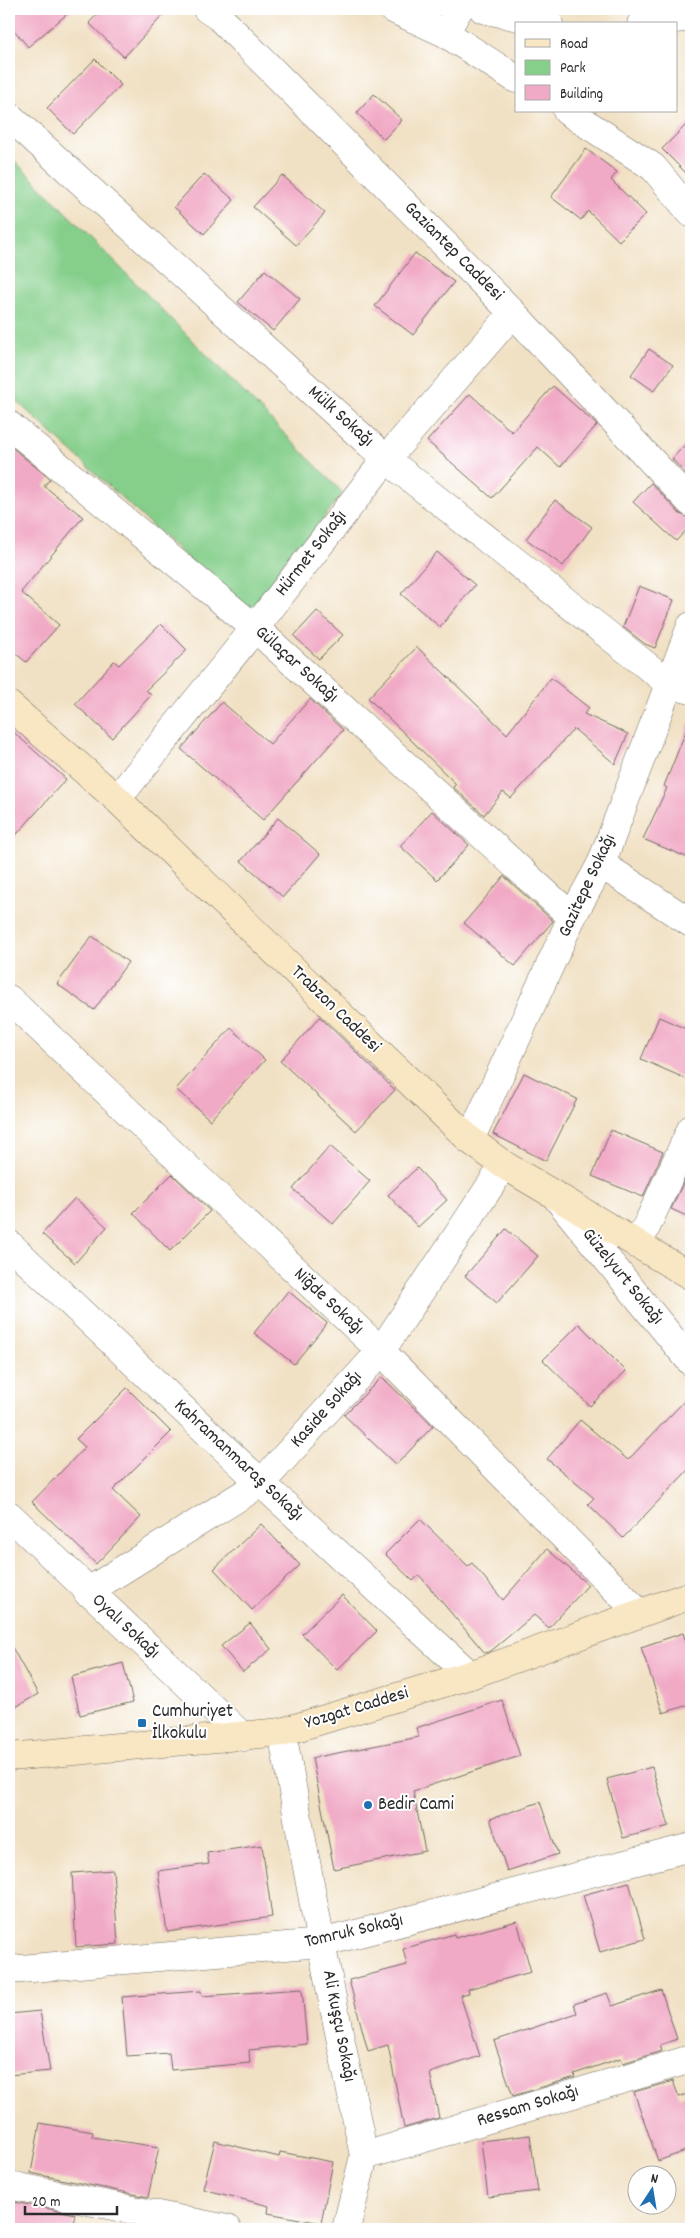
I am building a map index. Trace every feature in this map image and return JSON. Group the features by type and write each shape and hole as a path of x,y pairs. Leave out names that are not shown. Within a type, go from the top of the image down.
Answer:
{"main road":[{"name":"Trabzon Caddesi","path":"9,705 117,799 470,1140 504,1165 691,1276"},
{"name":"Yozgat Caddesi","path":"9,1756 243,1737 282,1732 470,1675 691,1595"}],"street":[{"path":"393,9 445,33 515,78"},
{"path":"445,33 459,9"},
{"path":"483,9 540,22"},
{"name":"Gaziantep Caddesi","path":"218,12 513,313 691,503"},
{"path":"655,22 691,17"},
{"path":"569,112 653,167 691,213"},
{"name":"Mülk Sokağı","path":"9,116 386,459 681,688"},
{"name":"Hürmet Sokağı","path":"117,799 255,628 386,459 513,313"},
{"name":"Gülaçar Sokağı","path":"9,425 255,628 572,917"},
{"name":"Gazitepe Sokağı","path":"470,1140 572,917 601,864 681,688 691,626"},
{"path":"601,864 691,923"},
{"name":"Niğde Sokağı","path":"9,1000 381,1351 639,1613"},
{"path":"638,1244 691,1129"},
{"name":"Kaside Sokağı","path":"87,1592 261,1483 381,1351 504,1165"},
{"name":"Güzelyurt Sokağı","path":"553,1193 691,1362"},
{"name":"Kahramanmaraş Sokağı","path":"9,1244 261,1483 470,1675"},
{"name":"Oyalı Sokağı","path":"9,1515 87,1592 243,1737"},
{"name":"Ali Kuşçu Sokağı","path":"282,1732 321,1943 364,2156 346,2229"},
{"name":"Tomruk Sokağı","path":"9,1970 321,1943 691,1847"},
{"name":"Ressam Sokağı","path":"364,2156 691,2059"},
{"path":"9,2185 227,2229"}],"green space":[{"path":"9,155 343,493 248,614 9,394"}],"building":[{"path":"9,9 73,9 28,47 9,24"},
{"path":"102,9 169,9 124,57 89,23"},
{"path":"95,59 121,85 73,134 47,108"},
{"path":"374,94 402,120 384,139 357,113"},
{"path":"691,120 691,178 662,149"},
{"path":"586,149 617,172 611,180 646,214 619,241 588,211 581,220 551,197"},
{"path":"204,174 234,200 204,234 174,207"},
{"path":"282,175 325,213 296,245 253,207"},
{"path":"415,253 454,282 413,335 375,306"},
{"path":"265,270 300,299 273,331 238,302"},
{"path":"649,349 673,365 654,391 631,375"},
{"path":"553,386 597,425 560,467 538,447 492,498 427,441 470,394 512,432"},
{"path":"691,438 691,480 672,459"},
{"path":"9,445 50,479 44,486 83,517 21,592 59,625 26,662 9,648"},
{"path":"651,483 680,514 691,518 691,525 676,541 633,502"},
{"path":"555,500 592,527 563,566 526,539"},
{"path":"437,552 475,585 440,627 401,594"},
{"path":"639,586 674,600 655,648 645,644 623,627"},
{"path":"317,611 343,635 319,659 294,636"},
{"path":"161,624 187,650 146,690 151,695 112,738 75,704 114,661 119,665"},
{"path":"417,647 507,734 551,678 589,708 584,714 628,734 615,764 574,729 511,798 503,792 484,815 453,787 456,784 368,698"},
{"path":"310,699 343,730 263,820 181,749 222,702 270,744"},
{"path":"690,721 691,859 643,839 667,788 664,786"},
{"path":"9,728 66,779 9,843"},
{"path":"432,811 469,845 437,880 400,846"},
{"path":"278,818 320,854 283,897 241,861"},
{"path":"504,876 553,921 515,966 464,923"},
{"path":"92,936 128,962 94,1010 57,984"},
{"path":"320,1017 395,1090 356,1131 280,1061"},
{"path":"659,1017 691,1031 691,1081 641,1059"},
{"path":"231,1028 265,1060 210,1120 176,1089"},
{"path":"524,1073 577,1099 546,1161 493,1134"},
{"path":"611,1130 663,1152 643,1197 592,1176"},
{"path":"330,1146 370,1181 333,1224 293,1189"},
{"path":"691,1166 691,1218 671,1209"},
{"path":"417,1168 447,1200 418,1227 388,1195"},
{"path":"172,1174 210,1211 170,1251 133,1213"},
{"path":"75,1198 107,1227 75,1263 42,1234"},
{"path":"506,1229 538,1256 497,1303 465,1276"},
{"path":"288,1291 327,1323 294,1364 254,1333"},
{"path":"579,1324 626,1371 590,1406 543,1360"},
{"path":"382,1377 433,1426 396,1465 344,1415"},
{"path":"127,1388 171,1432 113,1490 141,1517 96,1564 32,1502 85,1447 76,1439"},
{"path":"691,1394 691,1467 623,1538 588,1504 594,1498 547,1459 580,1420 628,1460"},
{"path":"420,1519 468,1566 472,1563 503,1600 547,1549 588,1585 549,1628 534,1615 491,1651 485,1653 419,1575 413,1581 385,1554"},
{"path":"261,1524 300,1565 252,1610 214,1569"},
{"path":"342,1595 377,1631 337,1670 302,1634"},
{"path":"250,1623 271,1649 243,1672 221,1646"},
{"path":"683,1633 691,1657 691,1704 663,1713 641,1647"},
{"path":"9,1642 38,1694 9,1711"},
{"path":"123,1663 133,1702 80,1715 71,1677"},
{"name":"Bedir Cami","path":"502,1700 520,1756 413,1791 425,1851 334,1869 312,1758 419,1737 416,1728"},
{"path":"652,1767 669,1826 623,1838 607,1779"},
{"path":"540,1802 558,1854 507,1871 490,1819"},
{"path":"262,1845 272,1917 167,1932 158,1871 209,1864 207,1853"},
{"path":"113,1870 118,1944 76,1947 72,1873"},
{"path":"629,1882 645,1939 600,1952 583,1895"},
{"path":"517,1921 531,1972 468,1989 469,1993 460,1995 480,2056 430,2073 439,2118 404,2128 388,2045 368,2051 349,1980 407,1965 403,1949 454,1934 455,1938"},
{"path":"302,1989 307,2044 249,2050 250,2063 171,2070 169,2053 127,2056 122,1997 201,1991 202,1996"},
{"path":"661,1990 677,2039 660,2045 662,2051 623,2063 621,2058 574,2074 575,2077 513,2096 494,2041 577,2013 574,2004 607,1993 612,2006"},
{"path":"40,2011 50,2071 9,2075 9,2014"},
{"path":"673,2081 679,2097 691,2092 691,2149 658,2161 634,2092"},
{"path":"40,2123 93,2132 92,2137 159,2147 148,2197 31,2173"},
{"path":"530,2135 538,2191 488,2197 481,2141"},
{"path":"215,2141 279,2157 280,2152 333,2162 321,2223 268,2213 269,2206 203,2189"},
{"path":"9,2201 75,2214 72,2229 9,2229"}],"place":[{"name":"Cumhuriyet İlkokulu","path":"142,1723"},
{"name":"Bedir Cami","path":"368,1805"}]}
